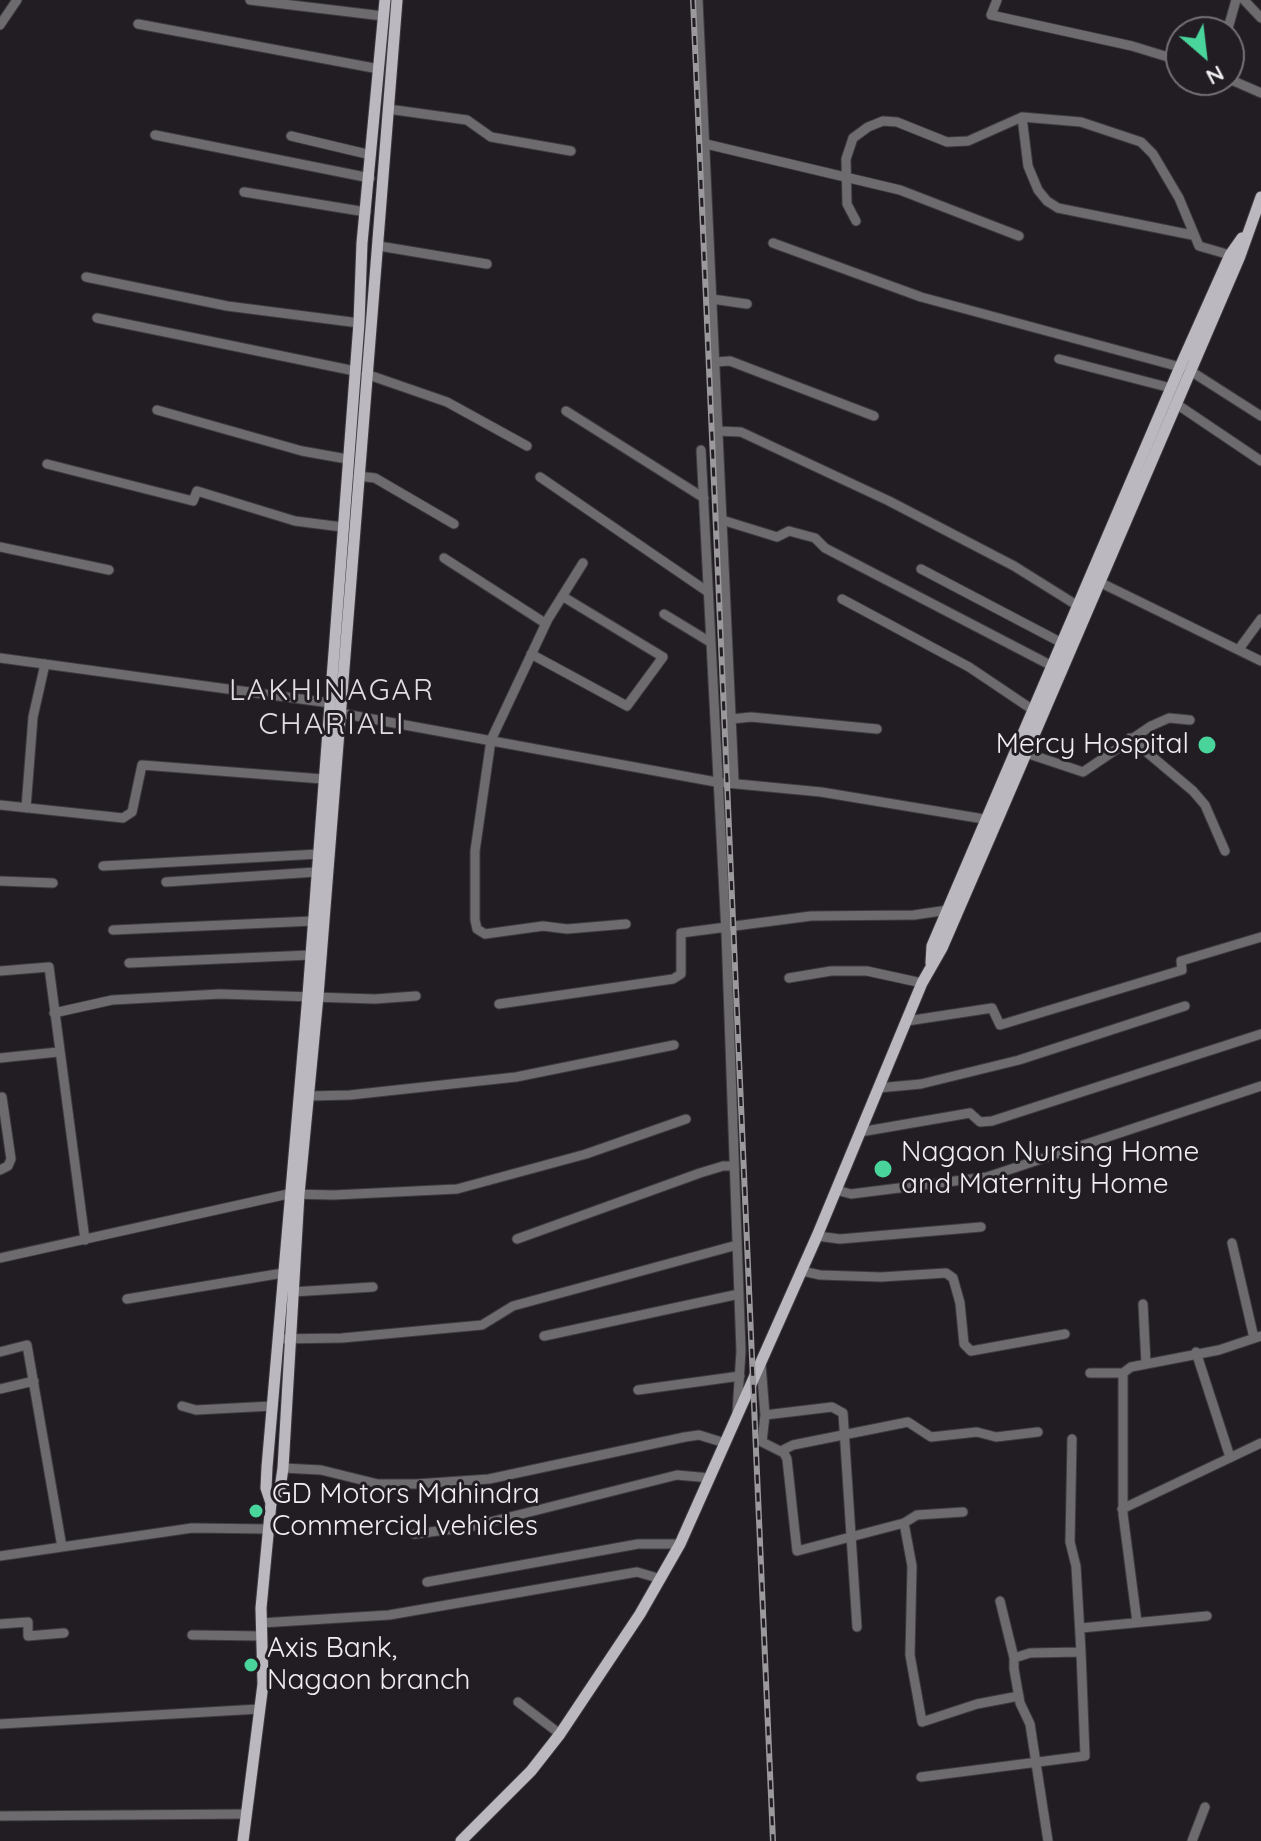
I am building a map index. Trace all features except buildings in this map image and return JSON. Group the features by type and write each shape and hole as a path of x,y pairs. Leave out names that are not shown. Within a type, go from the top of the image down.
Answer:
{"main road":[{"path":"243,1841 263,1684 261,1623 271,1503 266,1488 283,1273 310,1096 313,995 310,955 323,779 358,476 359,323 385,0"},
{"path":"271,1503 280,1489 283,1468 292,1340 294,1194 313,995 347,459 379,246 397,0"},
{"path":"461,1841 531,1771 560,1734 661,1579 680,1544 802,1271 922,983 942,948 1171,388 1184,369 1240,256 1245,234 1261,197"},
{"path":"1021,751 1033,710 1078,606 1094,580 1175,403 1184,369 1230,255 1245,234"},
{"path":"930,965 932,946 992,820"}],"street":[{"path":"0,25 17,0"},
{"path":"250,0 383,16"},
{"path":"698,0 734,781"},
{"path":"997,0 991,15 1165,56"},
{"path":"1244,0 1261,18"},
{"path":"138,24 379,69"},
{"path":"388,109 467,120 484,135 571,151"},
{"path":"1022,117 1028,166 1038,190 1047,201 1071,211 1192,235"},
{"path":"856,221 847,204 846,159 853,138 883,121 897,122 947,142 968,141 1022,117 1081,122 1141,142 1153,154 1179,198 1199,246 1230,255"},
{"path":"155,135 370,178"},
{"path":"291,136 371,155"},
{"path":"706,144 900,190 1019,236"},
{"path":"244,192 366,212"},
{"path":"773,243 921,297 1184,369 1261,416"},
{"path":"379,246 487,264"},
{"path":"86,277 227,306 359,323"},
{"path":"712,299 747,304"},
{"path":"97,318 361,372 447,402 527,446"},
{"path":"1059,359 1171,388"},
{"path":"715,362 730,361 874,416"},
{"path":"1175,403 1261,461"},
{"path":"157,410 302,451 347,459"},
{"path":"566,411 704,498"},
{"path":"718,431 741,432 889,501 1014,566 1078,606"},
{"path":"701,450 726,929 739,1294 737,1416"},
{"path":"47,464 193,501 197,491 295,521 342,527"},
{"path":"358,476 375,478 454,524"},
{"path":"540,477 708,592"},
{"path":"722,520 777,537 789,531 815,538 825,548 1052,666"},
{"path":"0,547 109,570"},
{"path":"444,558 545,623"},
{"path":"583,563 545,623 491,740 475,851 477,929 485,934 543,926 567,929 626,924"},
{"path":"921,569 1062,643"},
{"path":"1094,580 1261,661"},
{"path":"531,654 627,706 663,657 562,596"},
{"path":"842,599 969,667 1033,710"},
{"path":"664,614 710,642"},
{"path":"1239,649 1261,619"},
{"path":"0,658 333,709 716,782 734,781 992,820"},
{"path":"26,808 33,717 45,664"},
{"path":"732,719 751,717 877,729"},
{"path":"1021,751 1083,772 1130,738 1169,718 1190,720"},
{"path":"1130,738 1193,791 1205,805 1225,851"},
{"path":"0,805 123,818 132,812 142,765 323,779"},
{"path":"103,866 319,854"},
{"path":"166,882 316,872"},
{"path":"0,881 53,883"},
{"path":"499,1004 673,979 681,974 681,933 811,916 914,915 948,910"},
{"path":"113,930 313,921"},
{"path":"907,1021 992,1008 1000,1025 1182,970 1181,961 1261,937"},
{"path":"129,963 310,955"},
{"path":"0,971 49,967 85,1240"},
{"path":"789,978 831,971 867,971 922,983"},
{"path":"54,1013 125,999 220,994 375,999 416,996"},
{"path":"878,1088 921,1084 1019,1060 1185,1006"},
{"path":"860,1132 970,1113 980,1122 992,1121 1261,1034"},
{"path":"310,1096 350,1095 516,1077 674,1045"},
{"path":"0,1058 58,1052"},
{"path":"836,1190 851,1194 987,1177 1261,1086"},
{"path":"0,1170 8,1166 11,1159 2,1097"},
{"path":"0,1258 294,1194 457,1189 586,1154 686,1119"},
{"path":"517,1239 700,1173 734,1166"},
{"path":"817,1236 840,1239 981,1227"},
{"path":"1090,1373 1123,1373 1146,1364 1219,1350 1258,1337 1232,1243"},
{"path":"278,1339 482,1325 513,1306 737,1245"},
{"path":"802,1271 820,1275 881,1277 946,1273 953,1278 960,1303 964,1344 971,1351 1065,1334"},
{"path":"127,1299 283,1273"},
{"path":"292,1292 373,1287"},
{"path":"544,1336 739,1294"},
{"path":"1143,1304 1146,1364"},
{"path":"0,1352 27,1345 62,1547"},
{"path":"1196,1352 1230,1457"},
{"path":"761,1364 765,1415 762,1442 781,1451 787,1459 797,1551 904,1523 917,1515 963,1512"},
{"path":"1123,1373 1122,1509 1137,1622"},
{"path":"638,1390 740,1376"},
{"path":"0,1389 34,1381"},
{"path":"182,1406 196,1410 272,1406"},
{"path":"765,1415 832,1407 843,1413 857,1627"},
{"path":"781,1451 908,1422 931,1437 977,1432 996,1437 1038,1432"},
{"path":"283,1468 321,1470 378,1484 416,1484 489,1479 699,1435 725,1443"},
{"path":"921,1777 1085,1756 1081,1628 1076,1566 1070,1542 1072,1439"},
{"path":"1122,1509 1261,1443"},
{"path":"414,1534 470,1527 677,1475 710,1478"},
{"path":"904,1523 912,1566 910,1655 922,1722 977,1704 1019,1696"},
{"path":"1,1553 192,1528 269,1529"},
{"path":"427,1582 638,1544 680,1544"},
{"path":"261,1623 401,1613 637,1572 661,1579"},
{"path":"1000,1601 1014,1658 1019,1696 1030,1724 1048,1841"},
{"path":"1081,1628 1207,1616"},
{"path":"0,1624 28,1622 28,1636 64,1633"},
{"path":"192,1635 262,1636"},
{"path":"1014,1658 1030,1653 1081,1652"},
{"path":"518,1702 560,1734"},
{"path":"0,1724 259,1709"},
{"path":"1192,1841 1205,1807"},
{"path":"0,1816 246,1814"}],"railway":[{"path":"693,0 773,1841"}],"place":[{"name":"Mercy Hospital","path":"1207,745"},
{"name":"Nagaon Nursing Home and Maternity Home","path":"883,1169"},
{"name":"GD Motors Mahindra Commercial vehicles","path":"256,1511"},
{"name":"Axis Bank, Nagaon branch","path":"251,1665"}],"district":[{"name":"LAKHINAGAR CHARIALI","path":"332,708"}]}
